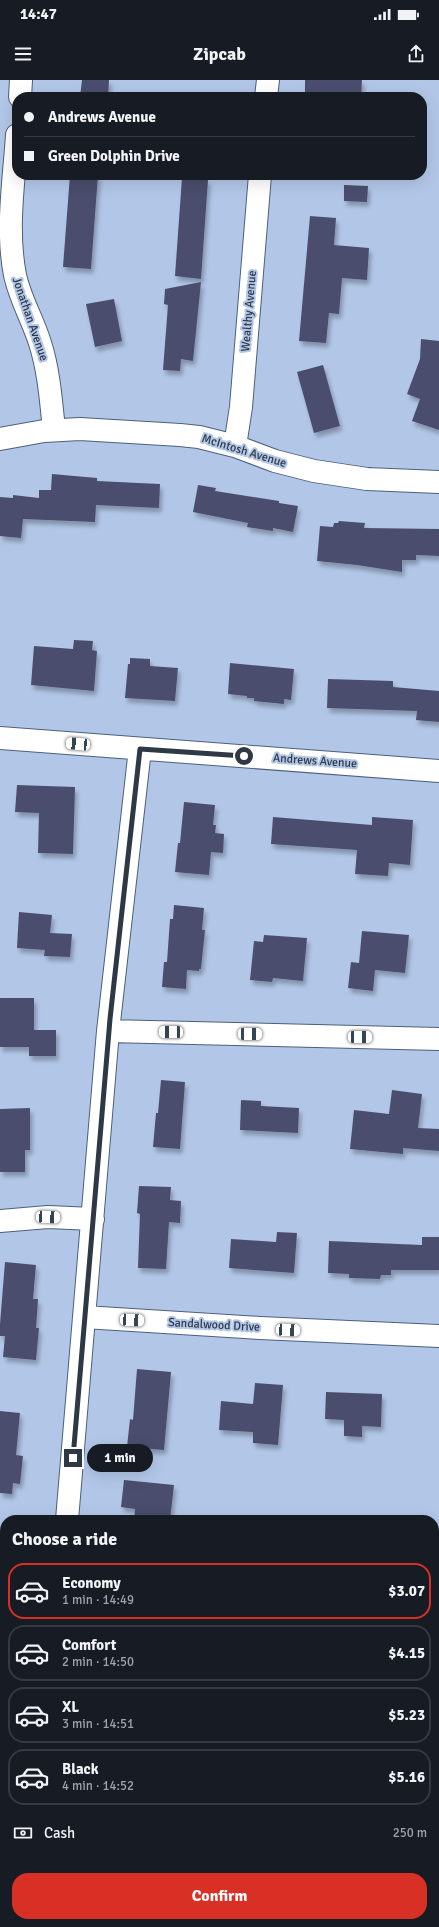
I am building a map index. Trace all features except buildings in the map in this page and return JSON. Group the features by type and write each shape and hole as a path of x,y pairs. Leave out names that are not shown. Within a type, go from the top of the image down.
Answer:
{"street":[{"path":"20,92 21,80"},
{"path":"267,92 268,80"},
{"name":"Jonathan Avenue","path":"12,162 7,190 15,275 24,305 40,342 46,364 54,430"},
{"name":"Wealthy Avenue","path":"235,446 242,407 260,180"},
{"name":"McIntosh Avenue","path":"0,439 54,430 106,429 180,435 199,437 235,446 275,461 334,475 406,482 439,482"},
{"name":"Andrews Avenue","path":"0,738 439,771"},
{"path":"68,1515 108,1031 140,749"},
{"path":"108,1031 439,1039"},
{"path":"0,1221 48,1217 93,1219"},
{"name":"Sandalwood Drive","path":"84,1318 439,1336"}],"route":[{"path":"73,1458 110,1019 140,749 244,756"}]}
